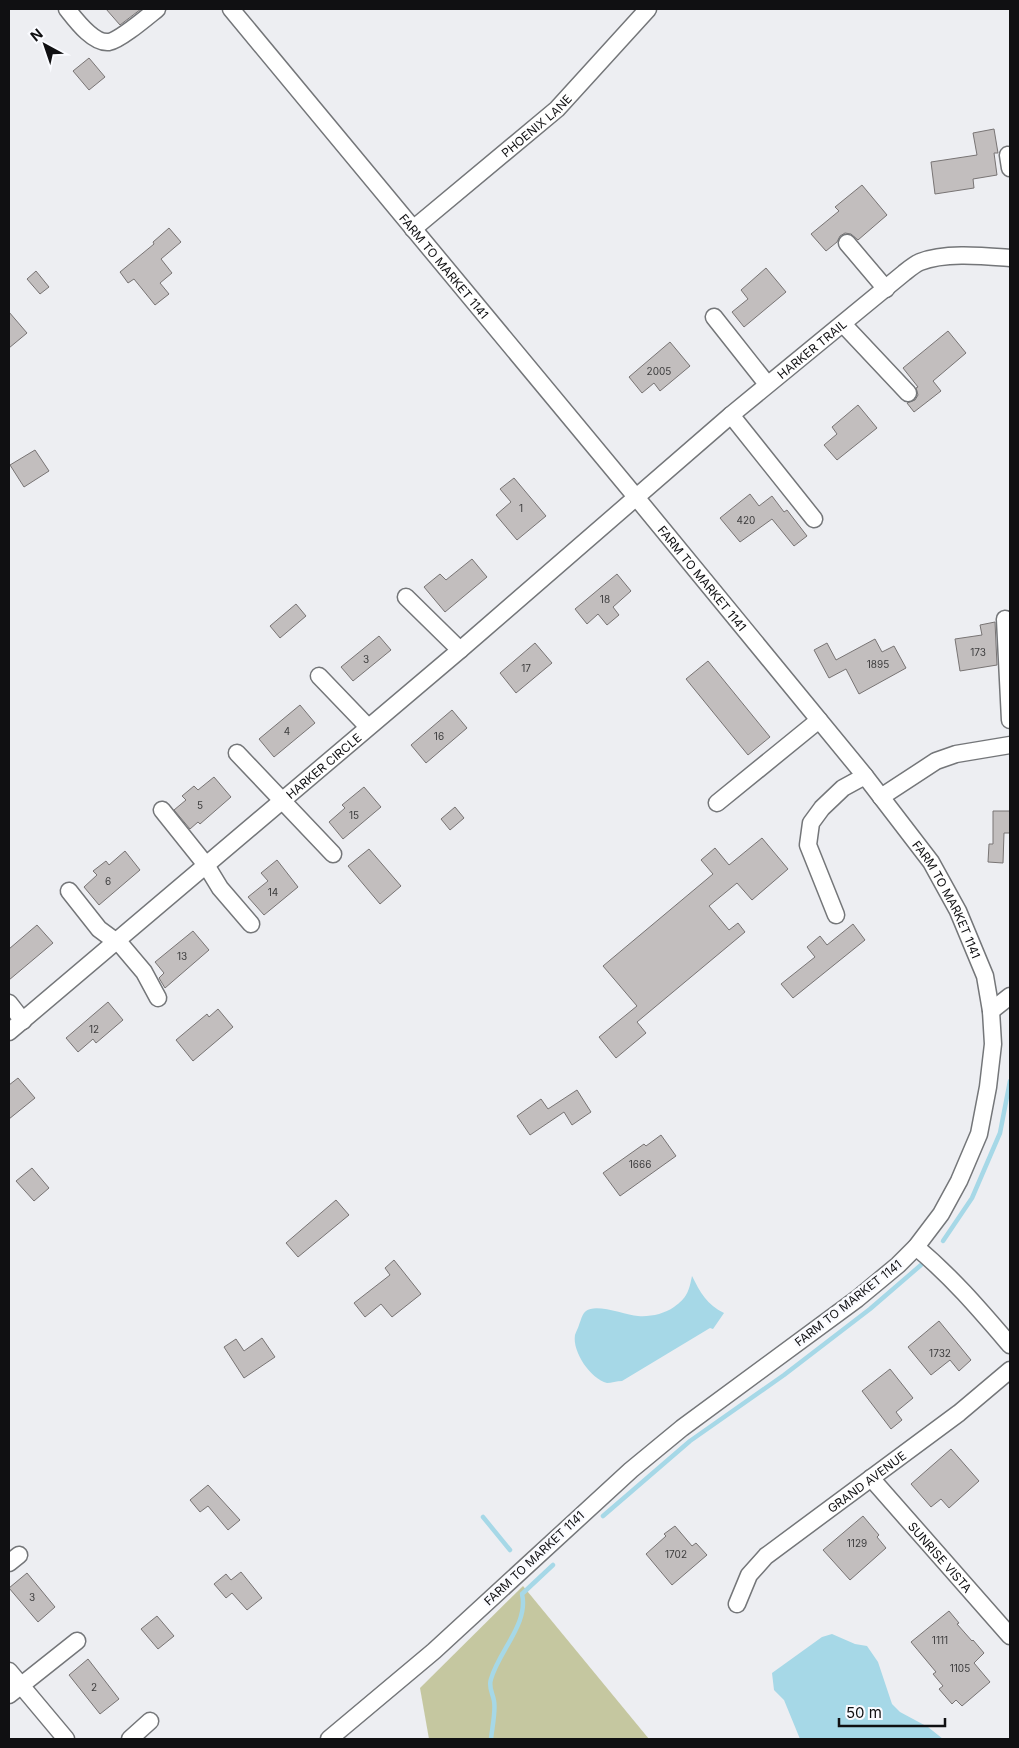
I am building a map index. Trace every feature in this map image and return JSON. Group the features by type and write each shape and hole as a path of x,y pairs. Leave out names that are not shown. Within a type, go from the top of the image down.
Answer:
{"street":[{"path":"67,9 89,34 98,40 109,42 134,28 157,9"},
{"name":"FARM TO MARKET 1141","path":"231,9 865,776 931,862 958,911 985,976 993,1044 988,1087 979,1134 959,1181 941,1214 916,1247 898,1265 857,1299 682,1428 631,1470 434,1651 329,1739"},
{"name":"PHOENIX LANE","path":"413,229 557,110 648,9"},
{"path":"847,243 886,289"},
{"name":"HARKER TRAIL","path":"636,497 767,384 919,262 953,256 1010,258"},
{"path":"714,317 767,384"},
{"path":"843,324 908,394"},
{"path":"731,415 814,519"},
{"name":"HARKER CIRCLE","path":"9,1032 460,650 636,497"},
{"path":"406,597 460,650"},
{"path":"1005,620 1010,720"},
{"path":"319,676 368,728"},
{"path":"717,803 819,720"},
{"path":"881,797 936,761 956,754 1010,744"},
{"path":"237,754 333,854"},
{"path":"836,915 808,845 812,823 822,808 842,788 865,776"},
{"path":"162,810 206,865 220,888 251,924"},
{"path":"69,891 99,929 122,946 144,972 158,998"},
{"path":"990,1012 1010,996"},
{"path":"9,1003 23,1021"},
{"path":"916,1247 960,1287 1010,1345"},
{"name":"GRAND AVENUE","path":"737,1604 749,1574 766,1556 959,1414 1010,1370"},
{"name":"SUNRISE VISTA","path":"870,1478 1010,1636"},
{"path":"15,1690 77,1642"},
{"path":"9,1671 15,1690 66,1739"},
{"path":"130,1739 150,1721"}],"green space":[{"path":"523,1586 649,1739 429,1739 420,1688"}],"water":[{"path":"692,1276 705,1298 724,1313 713,1329 710,1328 622,1381 607,1383 589,1371 576,1349 575,1342 575,1334 586,1311 597,1308 643,1316 661,1313 674,1307 685,1297"},
{"path":"832,1634 855,1644 867,1646 878,1662 892,1704 900,1712 928,1727 943,1739 800,1739 784,1700 774,1690 772,1673 822,1637"}],"building":[{"path":"106,9 141,9 120,25"},
{"path":"89,58 105,77 89,90 73,71"},
{"path":"994,129 998,153 994,153 997,175 973,179 974,188 935,194 931,162 977,155 973,133"},
{"path":"862,185 887,215 858,240 851,234 845,233 826,251 811,234 839,211 835,207"},
{"path":"169,228 181,242 161,259 172,273 160,283 169,294 155,305 134,279 128,283 120,272 154,244 153,242"},
{"path":"766,268 786,292 744,327 732,312 748,299 741,290"},
{"path":"36,271 49,287 40,294 27,279"},
{"path":"9,312 27,333 9,348"},
{"path":"948,331 966,353 933,381 941,391 914,412 907,403 915,400 918,395 916,388 918,387 903,368"},
{"path":"670,342 690,366 660,391 654,383 642,393 629,377"},
{"path":"858,405 877,428 837,460 824,445 837,434 832,427"},
{"path":"35,450 49,471 24,487 10,465"},
{"path":"514,478 546,516 517,540 496,515 511,502 500,489"},
{"path":"750,494 759,506 772,496 784,512 787,510 807,536 794,546 772,519 740,542 720,518"},
{"path":"472,559 487,577 445,612 424,587 440,574 446,580"},
{"path":"617,574 631,591 613,607 619,615 607,625 598,614 587,624 575,609"},
{"path":"296,604 306,616 280,638 270,626"},
{"path":"995,622 997,665 960,671 955,639 982,635 980,625"},
{"path":"379,636 391,650 353,681 341,667"},
{"path":"875,639 882,652 894,646 906,668 859,694 846,669 829,678 814,650 827,643 836,660"},
{"path":"535,643 552,663 516,693 500,673"},
{"path":"708,661 770,737 748,755 686,679"},
{"path":"300,705 315,723 274,757 259,739"},
{"path":"452,710 467,728 426,763 411,745"},
{"path":"214,777 231,797 200,824 198,822 190,829 174,810 186,800 182,796 194,786 198,790"},
{"path":"364,787 381,807 343,839 329,822 345,808 342,805"},
{"path":"455,807 464,818 450,830 441,819"},
{"path":"993,811 1010,811 1010,833 1004,833 1003,863 988,862 989,844 993,844"},
{"path":"762,838 788,869 752,900 737,883 709,906 729,930 738,923 745,932 637,1022 646,1033 616,1058 599,1037 637,1006 603,966 713,874 701,860 715,848 729,865"},
{"path":"369,849 401,886 380,904 348,866"},
{"path":"125,851 140,870 99,905 84,887 97,875 93,871 106,861 109,865"},
{"path":"277,860 298,887 264,915 248,897 268,881 261,873"},
{"path":"853,924 865,940 793,998 781,984 815,957 807,947 820,936 827,945"},
{"path":"37,925 53,943 9,980 9,949"},
{"path":"193,931 209,950 165,988 159,978 164,973 155,962"},
{"path":"108,1002 123,1020 96,1043 93,1039 78,1052 66,1038"},
{"path":"218,1009 233,1027 193,1061 176,1040 207,1014 209,1017"},
{"path":"18,1078 35,1098 9,1119 9,1085"},
{"path":"577,1090 591,1112 572,1125 564,1112 530,1135 517,1116 541,1099 548,1109"},
{"path":"661,1135 676,1156 620,1196 603,1173 644,1144 646,1146"},
{"path":"32,1168 49,1188 34,1201 16,1181"},
{"path":"336,1200 349,1215 298,1257 286,1243"},
{"path":"394,1260 421,1294 392,1317 381,1304 365,1317 354,1303 390,1275 385,1268"},
{"path":"939,1321 971,1360 959,1371 950,1360 931,1375 908,1347"},
{"path":"262,1338 275,1357 244,1378 224,1347 236,1339 244,1351"},
{"path":"890,1369 913,1398 896,1412 902,1420 891,1429 862,1391"},
{"path":"951,1449 979,1481 949,1508 941,1499 931,1507 911,1484"},
{"path":"208,1485 240,1520 228,1530 208,1506 200,1512 190,1500"},
{"path":"863,1516 879,1535 877,1537 886,1548 850,1580 823,1550"},
{"path":"675,1526 692,1546 696,1543 707,1555 672,1585 646,1554 666,1536 664,1534"},
{"path":"241,1572 262,1598 247,1610 232,1593 226,1598 214,1584 226,1574 231,1580"},
{"path":"27,1573 55,1607 38,1622 9,1588"},
{"path":"949,1611 959,1623 957,1624 984,1653 974,1663 990,1682 962,1706 956,1700 952,1704 939,1689 943,1686 933,1674 936,1672 911,1642"},
{"path":"157,1616 174,1636 158,1649 141,1629"},
{"path":"88,1659 119,1699 100,1714 69,1675"}],"waterway":[{"path":"943,1241 972,1198 1000,1133 1010,1081"},
{"path":"603,1516 690,1441 784,1375 870,1309 921,1265"},
{"path":"483,1517 510,1550"},
{"path":"491,1739 495,1710 490,1688 491,1679 521,1616 522,1594 553,1565"}]}
